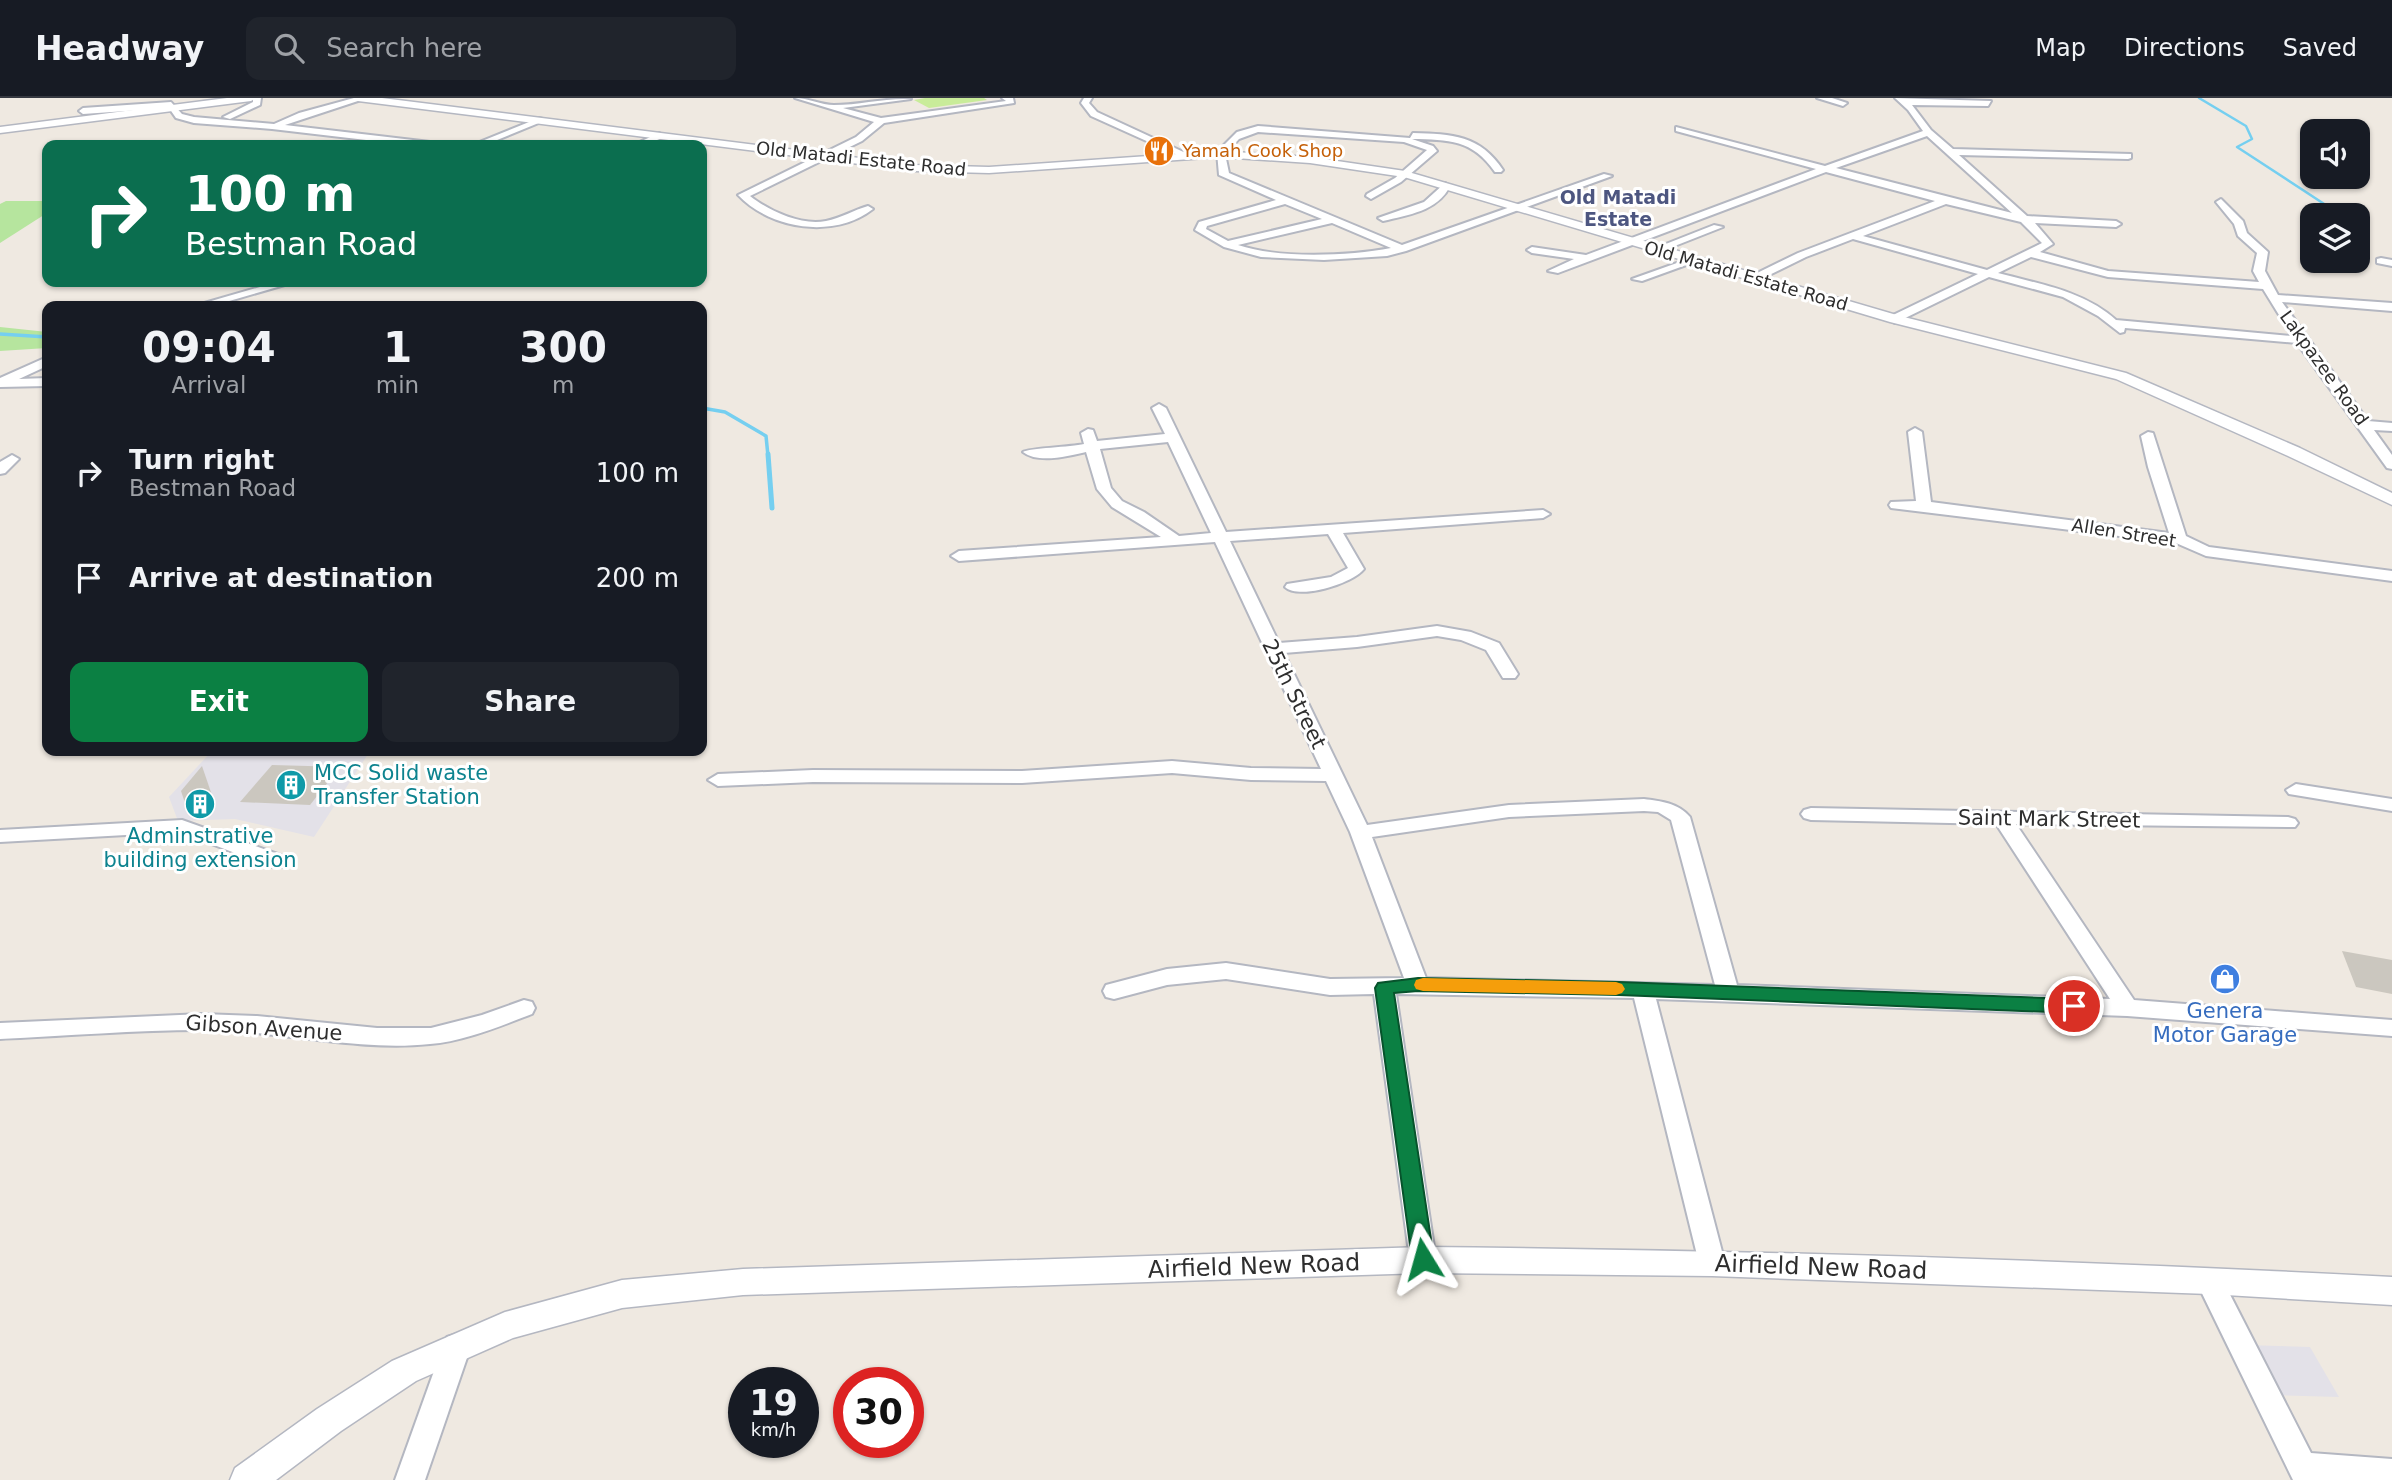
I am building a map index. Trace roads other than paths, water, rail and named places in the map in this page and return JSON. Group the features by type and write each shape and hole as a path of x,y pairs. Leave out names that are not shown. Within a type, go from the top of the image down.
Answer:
{"street":[{"path":"0,130 251,98"},
{"path":"227,117 257,103 257,98"},
{"name":"Old Matadi Estate Road","path":"358,98 691,140"},
{"path":"799,98 881,121 1010,103 1006,98"},
{"path":"831,107 886,98 907,99"},
{"path":"1088,98 1085,103 1094,114 1185,155"},
{"path":"1821,98 1843,103"},
{"path":"272,126 363,99"},
{"path":"1901,100 1988,103"},
{"path":"1895,319 1985,272 2048,244 2047,240 1928,132 1901,100"},
{"path":"83,111 159,105 175,108"},
{"path":"175,108 179,116 194,121 272,126 388,140"},
{"path":"491,140 542,121"},
{"path":"868,209 824,225 813,226 758,207 744,197 746,192 865,135 881,121"},
{"path":"1679,129 1945,201 2023,219 2116,224"},
{"path":"1371,196 1405,174 1432,151 1430,148 1417,141 1379,137 1251,130 1238,134 1220,154 1224,175 1402,248"},
{"path":"1554,271 1928,132"},
{"path":"650,140 659,136"},
{"path":"1379,137 1423,136 1465,142 1486,153 1498,170"},
{"name":"Old Matadi Estate Road","path":"707,142 915,168 989,170 1220,154 1310,160 1405,174 1895,319 2121,376 2294,452 2392,500"},
{"path":"1950,152 2128,156"},
{"path":"1285,201 1203,224 1200,228 1205,233 1244,250 1302,255 1375,255 1607,176"},
{"path":"1383,218 1432,203 1443,194 1445,186"},
{"path":"1755,278 1802,255 1945,201"},
{"name":"Lakpazee Road","path":"2221,202 2239,223 2242,234 2263,252 2259,271 2299,340 2367,425 2392,465"},
{"path":"1228,244 1333,220"},
{"path":"1658,249 1717,227"},
{"path":"1853,236 2067,295 2102,313 2117,326 2299,340"},
{"path":"1532,250 1587,258"},
{"path":"2030,253 2108,274 2267,286"},
{"path":"1638,279 1695,260"},
{"path":"219,301 270,287"},
{"path":"2273,298 2392,307"},
{"path":"0,383 42,363"},
{"path":"0,383 42,382"},
{"name":"25th Street","path":"1159,408 1360,832 1418,985"},
{"path":"2367,425 2392,427"},
{"path":"1915,432 1924,506"},
{"path":"2148,436 2155,467 2179,539"},
{"path":"1030,452 1047,455 1090,440 1111,443 1174,438"},
{"path":"1090,440 1104,489 1117,504 1173,538"},
{"path":"0,470 12,459"},
{"name":"Allen Street","path":"1896,505 1924,506 2179,539 2206,551 2392,576"},
{"path":"959,556 1173,538 1543,514"},
{"path":"1293,587 1335,581 1350,576 1356,569 1332,528"},
{"path":"1271,649 1357,642 1437,631 1465,636 1493,647 1509,674"},
{"path":"718,780 813,776 1022,777 1172,767 1251,774 1333,775"},
{"path":"2295,790 2392,805"},
{"path":"1360,832 1509,811 1644,805 1663,807 1680,817 1728,993"},
{"name":"Saint Mark Street","path":"1811,814 2288,823"},
{"path":"2002,818 2127,1008"},
{"path":"0,836 182,826 279,862"},
{"path":"1114,991 1167,977 1226,971 1330,987 1384,988 1418,985 1643,990 2127,1008 2392,1028"},
{"path":"1384,988 1423,1259"},
{"path":"1643,990 1712,1263"},
{"name":"Gibson Avenue","path":"0,1031 202,1022 279,1026 377,1036 431,1036 487,1022 524,1008"},
{"name":"Airfield New Road","path":"248,1480 330,1420 404,1371 505,1326 622,1294 743,1282 1423,1259 1712,1263 2392,1291"},
{"path":"2209,1282 2305,1473 2392,1473"},
{"path":"410,1480 457,1346"}],"waterway":[{"path":"2199,98 2246,126 2252,139 2237,147 2323,203"},
{"path":"0,334 42,337"},
{"path":"707,409 725,412 766,436 768,456"},
{"path":"768,454 772,508"}],"place":[{"name":"Yamah Cook Shop","path":"1159,151"},
{"name":"MCC Solid waste Transfer Station","path":"291,785"},
{"name":"Adminstrative building extension","path":"200,804"},
{"name":"Genera Motor Garage","path":"2225,979"}],"district":[{"name":"Old Matadi Estate","path":"1618,208"}]}
